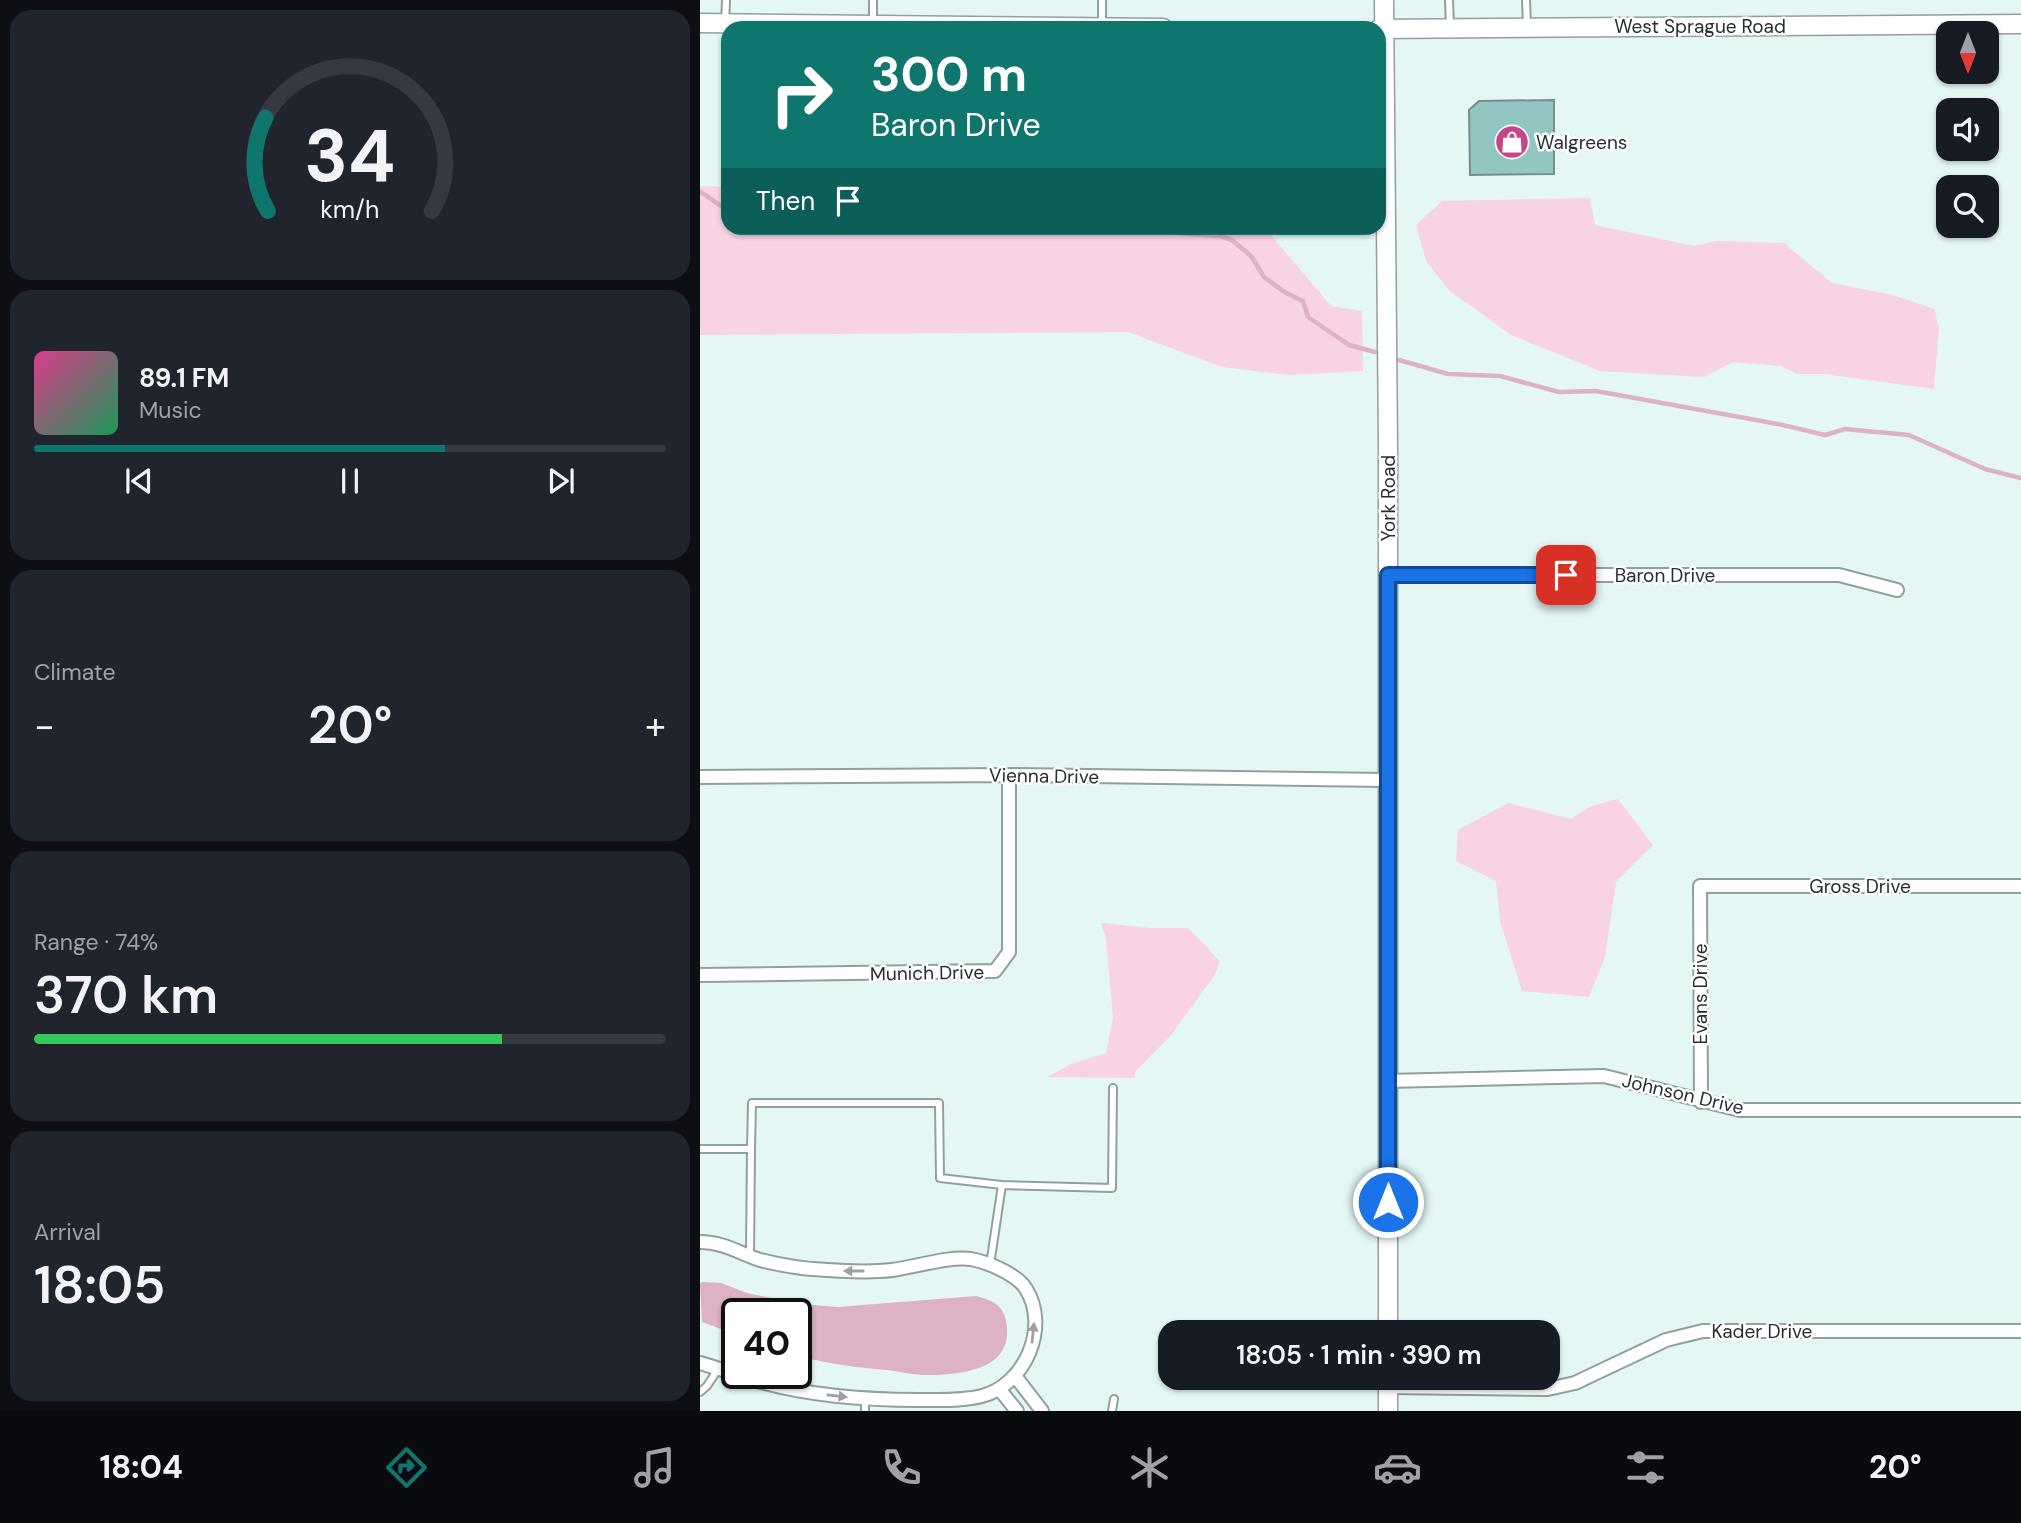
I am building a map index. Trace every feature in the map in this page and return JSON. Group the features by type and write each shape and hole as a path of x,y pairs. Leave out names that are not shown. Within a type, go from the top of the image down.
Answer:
{"street":[{"name":"York Road","path":"1382,21 1384,0"},
{"path":"700,23 721,23"},
{"name":"West Sprague Road","path":"1386,29 2021,24"},
{"name":"York Road","path":"1383,235 1388,575 1388,1320"},
{"name":"Baron Drive","path":"1388,575 1839,575 1897,590"},
{"name":"Vienna Drive","path":"700,777 1009,775 1388,780"},
{"name":"Munich Drive","path":"700,975 995,971 1009,952 1009,775"},
{"name":"Gross Drive","path":"1700,886 2021,886"},
{"name":"Evans Drive","path":"1700,886 1701,1102"},
{"name":"Johnson Drive","path":"1388,1081 1604,1076 1741,1110 2021,1110"},
{"path":"700,1242 719,1243 758,1259 830,1271 890,1271 970,1259 1001,1268 1026,1288 1034,1312 1035,1334 1028,1356 1015,1376 1000,1390 981,1396 937,1400 865,1405 762,1383 700,1363"},
{"name":"Kader Drive","path":"1560,1386 1575,1382 1667,1340 1703,1331 2021,1331"},
{"path":"1015,1376 1042,1411"},
{"path":"1000,1390 1017,1411"},
{"path":"1388,1390 1388,1411"}],"lane":[{"path":"725,21 726,0"},
{"path":"873,0 873,21"},
{"path":"1102,0 1102,21"},
{"path":"1449,0 1450,28"},
{"path":"1526,0 1527,27"},
{"path":"750,1255 752,1103 939,1103 940,1178 1002,1185 1112,1188 1113,1088"},
{"path":"700,1149 751,1149"},
{"path":"990,1265 1002,1185"},
{"path":"700,1392 707,1387 718,1368"},
{"path":"1112,1411 1114,1399"}],"shaded area":[{"path":"700,187 721,187 721,235 1271,235 1331,306 1362,311 1363,371 1289,375 1222,367 1128,332 700,335"},
{"path":"1590,198 1595,225 1694,246 1716,241 1784,243 1832,283 1893,295 1934,309 1939,328 1934,389 1824,374 1797,374 1781,366 1733,362 1704,377 1600,371 1511,335 1450,291 1426,261 1416,225 1442,201"},
{"path":"1618,799 1653,845 1616,882 1605,957 1589,997 1522,991 1500,921 1496,881 1456,861 1458,830 1508,803 1571,819 1591,806"},
{"path":"1101,923 1150,928 1188,928 1220,962 1214,976 1171,1035 1135,1072 1135,1078 1047,1077 1071,1064 1106,1053 1113,1018 1106,939"},
{"path":"721,1283 747,1293 772,1298 721,1298 721,1329 702,1322 700,1284"},
{"path":"976,1296 999,1307 1006,1321 1007,1336 1004,1348 997,1358 975,1369 919,1375 812,1359 812,1305 838,1307"}],"building":[{"name":"Walgreens","path":"1554,100 1554,174 1470,175 1469,110 1479,101"}],"waterway":[{"path":"700,192 721,206"},
{"path":"1206,235 1232,240 1251,256 1264,277 1303,301 1308,317 1349,345 1375,352"},
{"path":"1399,360 1448,374 1500,376 1559,392 1596,391 1825,435 1845,429 1909,435 1985,469 2021,478"}],"place":[{"name":"Walgreens","path":"1512,142"}],"route":[{"path":"1388,1202 1388,575 1566,575"}]}
